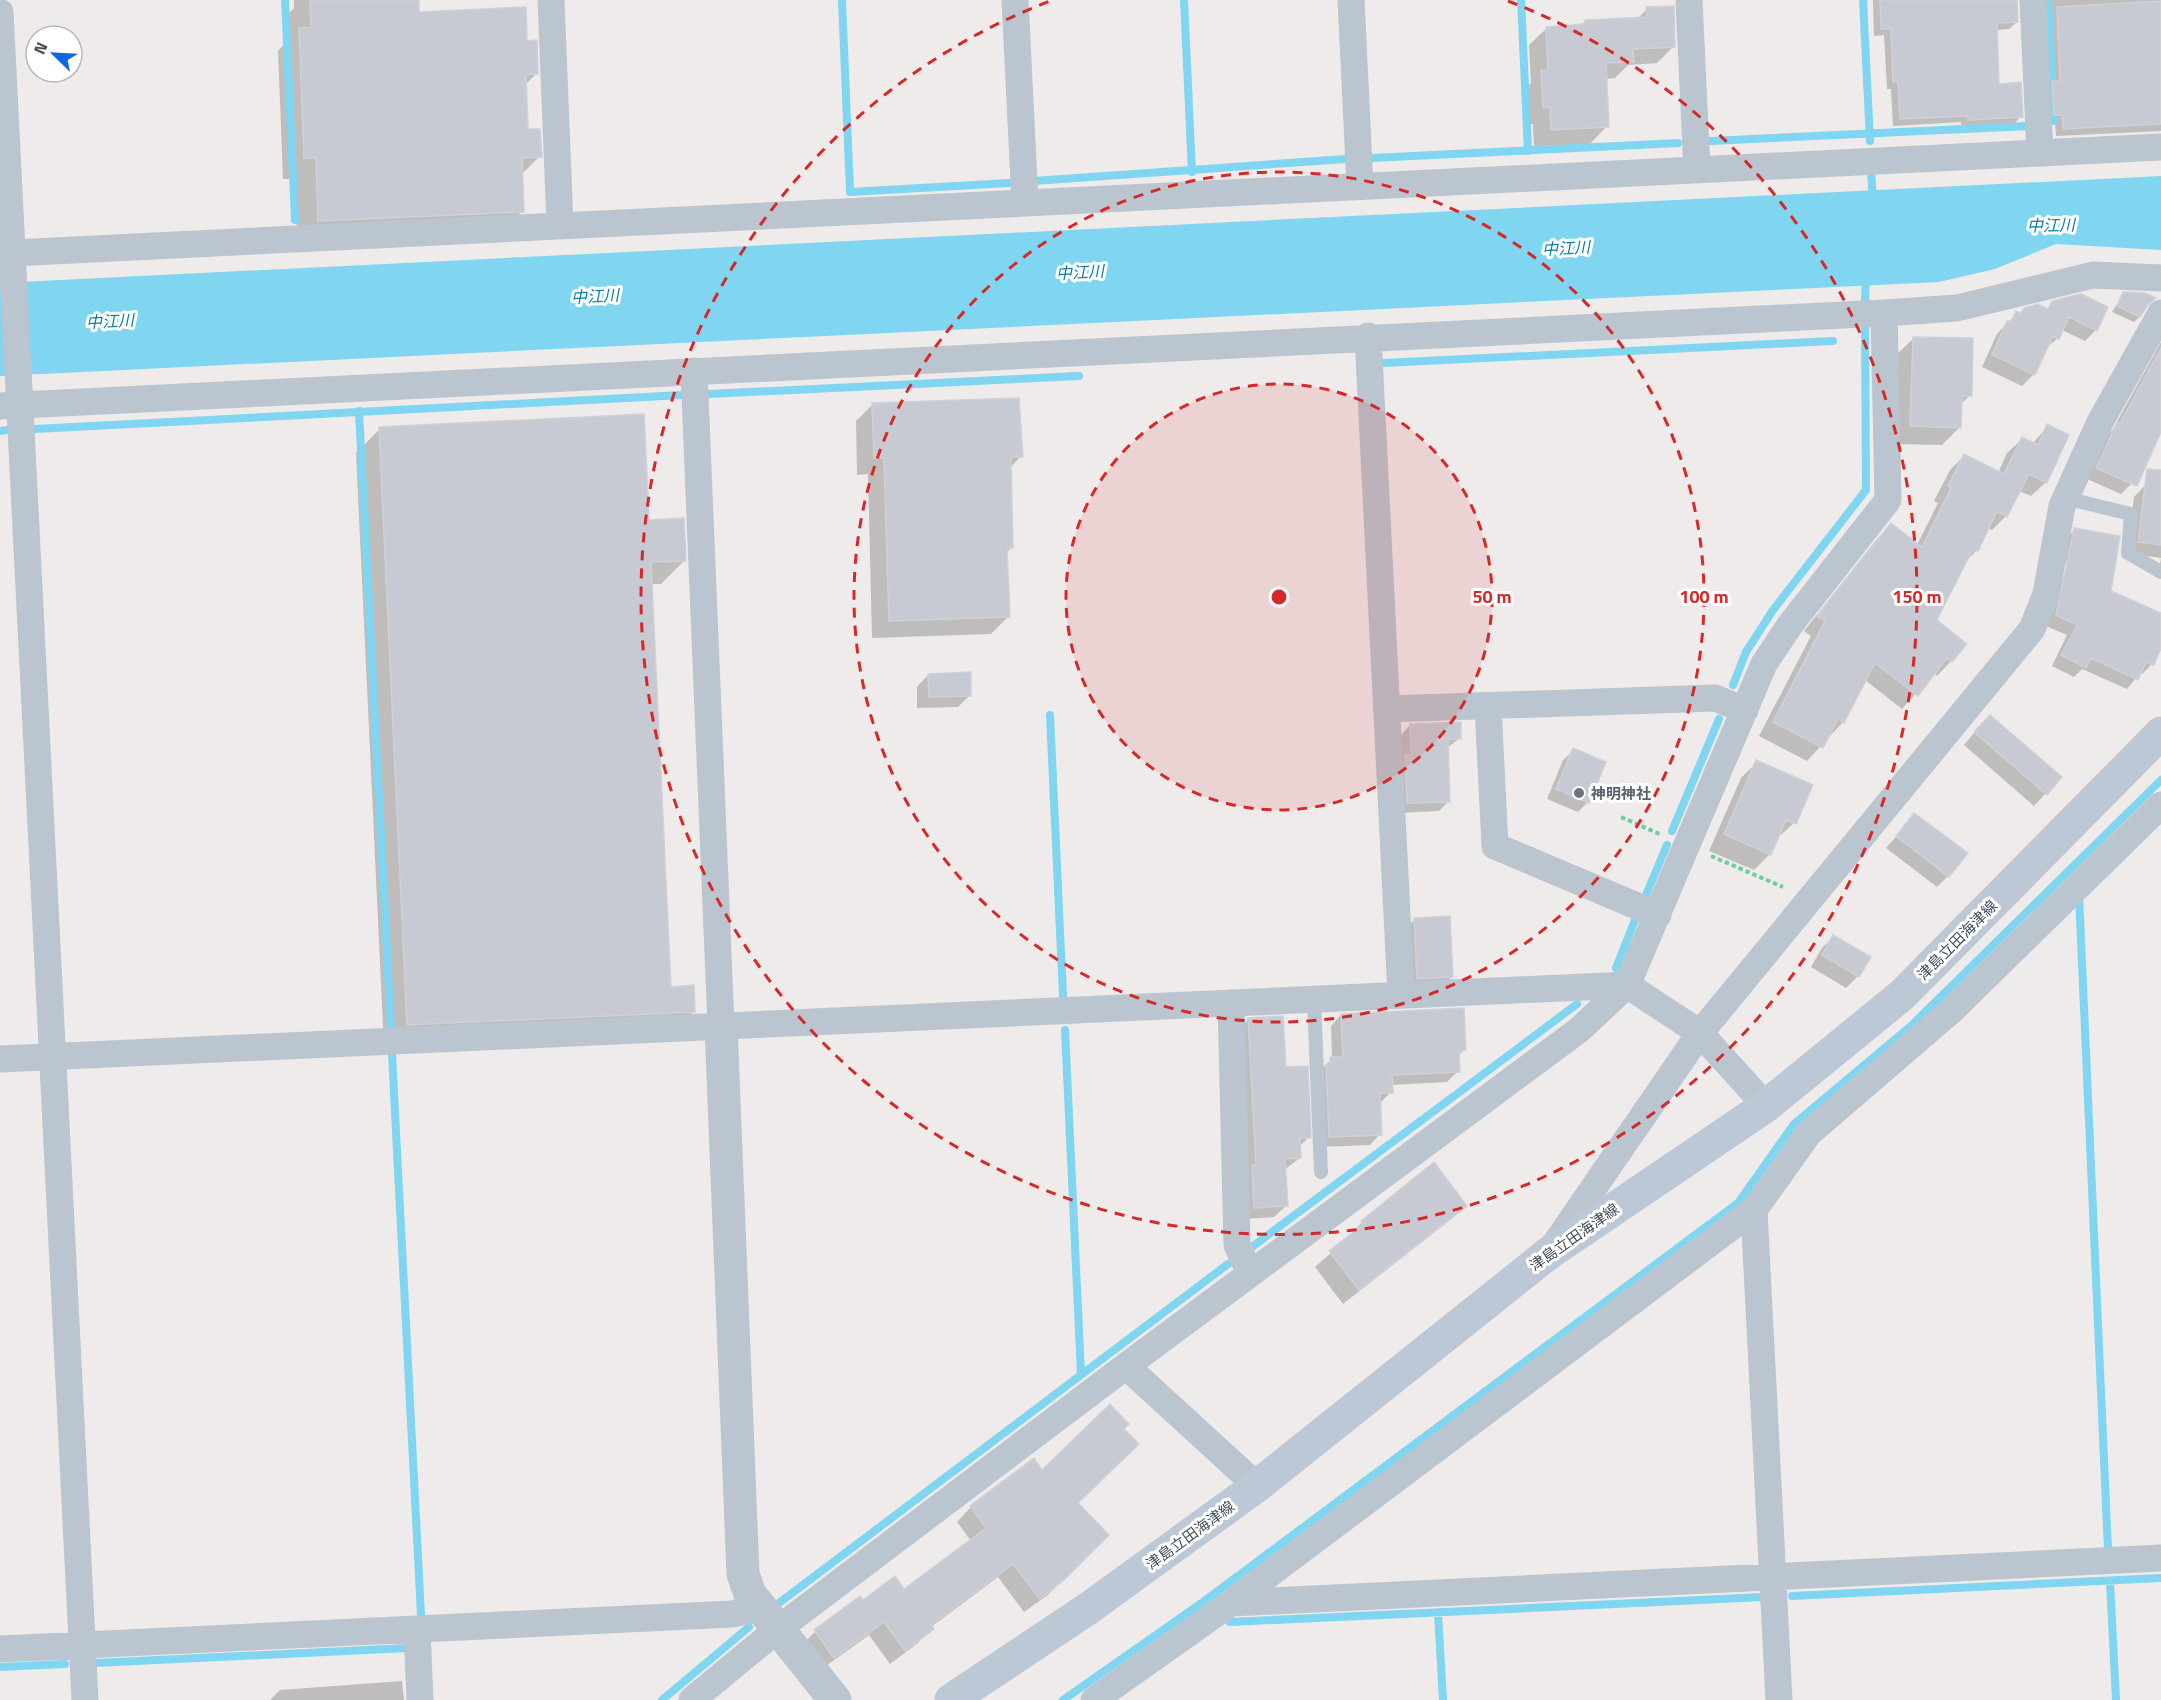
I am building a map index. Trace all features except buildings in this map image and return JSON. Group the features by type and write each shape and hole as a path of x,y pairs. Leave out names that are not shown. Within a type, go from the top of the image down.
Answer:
{"main road":[{"name":"津島立田海津線","path":"951,1700 1089,1608 1257,1486 1548,1253 1766,1106 1902,995 2161,733"}],"street":[{"path":"551,0 560,225"},
{"path":"1015,0 1024,202"},
{"path":"1351,0 1360,186"},
{"path":"1689,0 1697,170"},
{"path":"2033,0 2040,153"},
{"path":"0,12 11,263 13,399 52,1057 85,1700"},
{"path":"11,263 560,225 2161,147"},
{"path":"13,399 694,371 1368,336 1884,313 1957,308 2093,275 2161,278"},
{"path":"693,1700 770,1618 1126,1366 1578,1030 1627,985 1764,664 1790,625 1888,500 1884,313"},
{"path":"1548,1253 1700,1033 1812,900 2032,629 2046,594 2065,498 2100,422 2161,313"},
{"path":"1368,336 1401,995"},
{"path":"694,371 743,1574 750,1594 835,1700"},
{"path":"1387,709 1714,698 1745,710"},
{"path":"1488,706 1495,846 1658,915"},
{"path":"1099,1698 1231,1603 1754,1210 1809,1133 1952,1010 2161,805"},
{"path":"0,1059 1627,985 1700,1033 1766,1106"},
{"path":"1231,1003 1237,1245 1250,1274"},
{"path":"1754,1210 1779,1700"},
{"path":"1126,1366 1257,1486"},
{"path":"1231,1603 2161,1558"},
{"path":"0,1649 732,1614 770,1618"},
{"path":"417,1629 420,1700"}],"lane":[{"path":"2065,498 2131,514 2128,554 2161,572"},
{"path":"1314,999 1321,1172"}],"path":[{"path":"1621,817 1812,900"}],"water":[{"name":"中江川","path":"2161,176 2161,250 2056,244 1995,269 1939,282 0,376 0,283"}],"waterway":[{"path":"285,0 295,220"},
{"path":"842,0 850,192 1009,183"},
{"path":"1184,0 1192,172"},
{"path":"1521,0 1528,151"},
{"path":"1863,0 1870,141"},
{"path":"2048,0 2054,121"},
{"path":"1710,141 2028,126"},
{"path":"1372,158 1678,143"},
{"path":"1034,181 1346,159"},
{"path":"1871,171 1873,200"},
{"path":"1865,301 1866,274"},
{"path":"1733,685 1746,652 1773,610 1866,490 1865,325"},
{"path":"1384,363 1833,341"},
{"path":"709,394 1079,376"},
{"path":"35,429 682,395"},
{"path":"359,411 391,1030"},
{"path":"0,431 7,430"},
{"path":"1050,715 1063,996"},
{"path":"1672,831 1719,719"},
{"path":"1063,1700 1203,1602 1738,1203 1794,1124 1912,1025 2161,780"},
{"path":"1646,895 1667,845"},
{"path":"2079,895 2108,1550"},
{"path":"1616,968 1637,915"},
{"path":"1252,1247 1577,1004"},
{"path":"1065,1030 1081,1374"},
{"path":"392,1054 421,1615"},
{"path":"779,1603 1228,1264"},
{"path":"1792,1596 2161,1578"},
{"path":"2110,1581 2116,1700"},
{"path":"1230,1622 1764,1597"},
{"path":"1438,1613 1443,1700"},
{"path":"662,1700 749,1627"},
{"path":"95,1663 408,1648"},
{"path":"0,1667 65,1664"}],"place":[{"name":"神明神社","path":"1579,793"}]}
